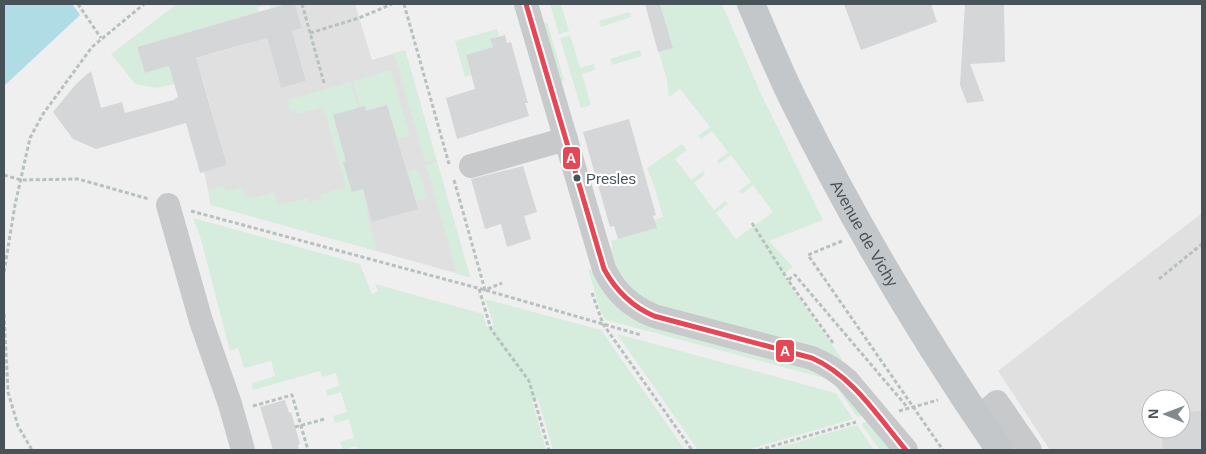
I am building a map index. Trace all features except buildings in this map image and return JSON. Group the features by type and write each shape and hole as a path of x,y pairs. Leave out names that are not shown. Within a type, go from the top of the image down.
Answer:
{"main road":[{"name":"Avenue de Vichy","path":"751,4 793,100 858,224 953,381 988,410 1000,450"}],"street":[{"path":"526,4 604,269 618,292 629,303 654,316 812,358 826,364 847,380 865,422 906,450"},
{"path":"458,171 566,139"},
{"path":"168,205 201,321 230,404 243,450"},
{"path":"988,410 1030,450"}],"path":[{"path":"78,4 101,38"},
{"path":"4,272 20,180 30,138 43,114 92,47 144,4"},
{"path":"302,4 324,83"},
{"path":"310,32 359,18 392,4"},
{"path":"404,4 458,171 485,290"},
{"path":"4,176 20,180 78,178 168,205 479,288 651,338"},
{"path":"752,223 788,280"},
{"path":"848,239 808,254 944,450"},
{"path":"1159,279 1202,244"},
{"path":"485,290 502,283"},
{"path":"479,288 491,329 529,381 549,450"},
{"path":"4,314 8,392 18,426 32,450"},
{"path":"603,324 692,450"},
{"path":"244,408 292,394 308,450"},
{"path":"908,408 945,398"},
{"path":"852,415 865,422"},
{"path":"295,428 325,419"},
{"path":"758,450 865,422"}],"shaded area":[{"path":"295,4 355,4 372,60 405,50 470,277 211,205 204,171 227,165 202,77 200,77 194,59 267,38 281,88 306,81 292,31 302,28"},
{"path":"1202,213 1202,450 1050,450 998,371"}],"green space":[{"path":"177,4 269,4 258,7 259,12 137,47 145,73 169,66 174,84 157,88 135,84 111,54"},
{"path":"269,4 286,4 270,8"},
{"path":"550,4 561,4 569,31 559,34"},
{"path":"660,4 722,4 761,94 823,220 769,241 793,267 783,275 842,359 839,361 648,303 623,283 608,249 613,247 611,241 656,228 654,220 663,217 647,168 682,144 687,150 675,159 691,180 703,171 705,174 694,183 714,210 725,201 728,204 716,213 736,239 773,212 753,185 742,194 739,191 751,182 731,155 719,164 717,161 728,152 712,131 701,139 698,136 710,127 680,89 669,97 667,80 659,52 673,47"},
{"path":"629,12 631,17 601,27 599,21"},
{"path":"547,22 564,80 558,82 541,24"},
{"path":"497,29 499,36 491,39 493,47 466,55 471,75 465,77 455,41"},
{"path":"570,35 580,68 594,64 595,70 582,74 591,105 581,108 560,38"},
{"path":"405,50 436,159 425,162 394,53"},
{"path":"640,50 642,56 612,65 610,59"},
{"path":"391,70 410,136 397,139 387,105 366,111 365,106 360,107 353,81"},
{"path":"350,82 358,108 333,115 346,161 343,162 352,192 363,189 368,209 366,210 377,251 211,205 208,190 224,186 226,192 242,187 245,197 252,196 253,198 274,192 278,205 307,198 309,202 321,199 321,194 346,188 323,107 298,114 296,110 290,112 287,100"},
{"path":"437,161 470,277 457,274 426,165"},
{"path":"418,169 427,198 416,201 408,172"},
{"path":"193,218 360,264 372,294 378,291 375,284 483,314 487,327 494,325 485,299 601,330 685,450 553,450 538,399 532,401 546,450 358,450 356,446 343,450 340,442 354,438 349,419 335,423 333,416 347,412 341,392 327,396 326,390 339,386 336,373 322,377 320,371 253,390 252,383 275,376 271,361 244,368 238,348 230,351 200,236"},
{"path":"588,269 593,271 602,286 814,369 831,378 864,415 857,417 832,380 606,320 601,312"},
{"path":"617,334 836,393 853,419 747,450 698,450"},
{"path":"869,421 893,450 880,450 861,424"},
{"path":"857,425 874,450 770,450"}],"water":[{"path":"4,4 72,4 80,15 4,86"}],"transit line":[{"name":"A","path":"526,4 604,269 619,291 631,303 654,316 812,358 827,366 840,375 864,398 906,450"}],"place":[{"name":"Presles","path":"577,178"}]}
